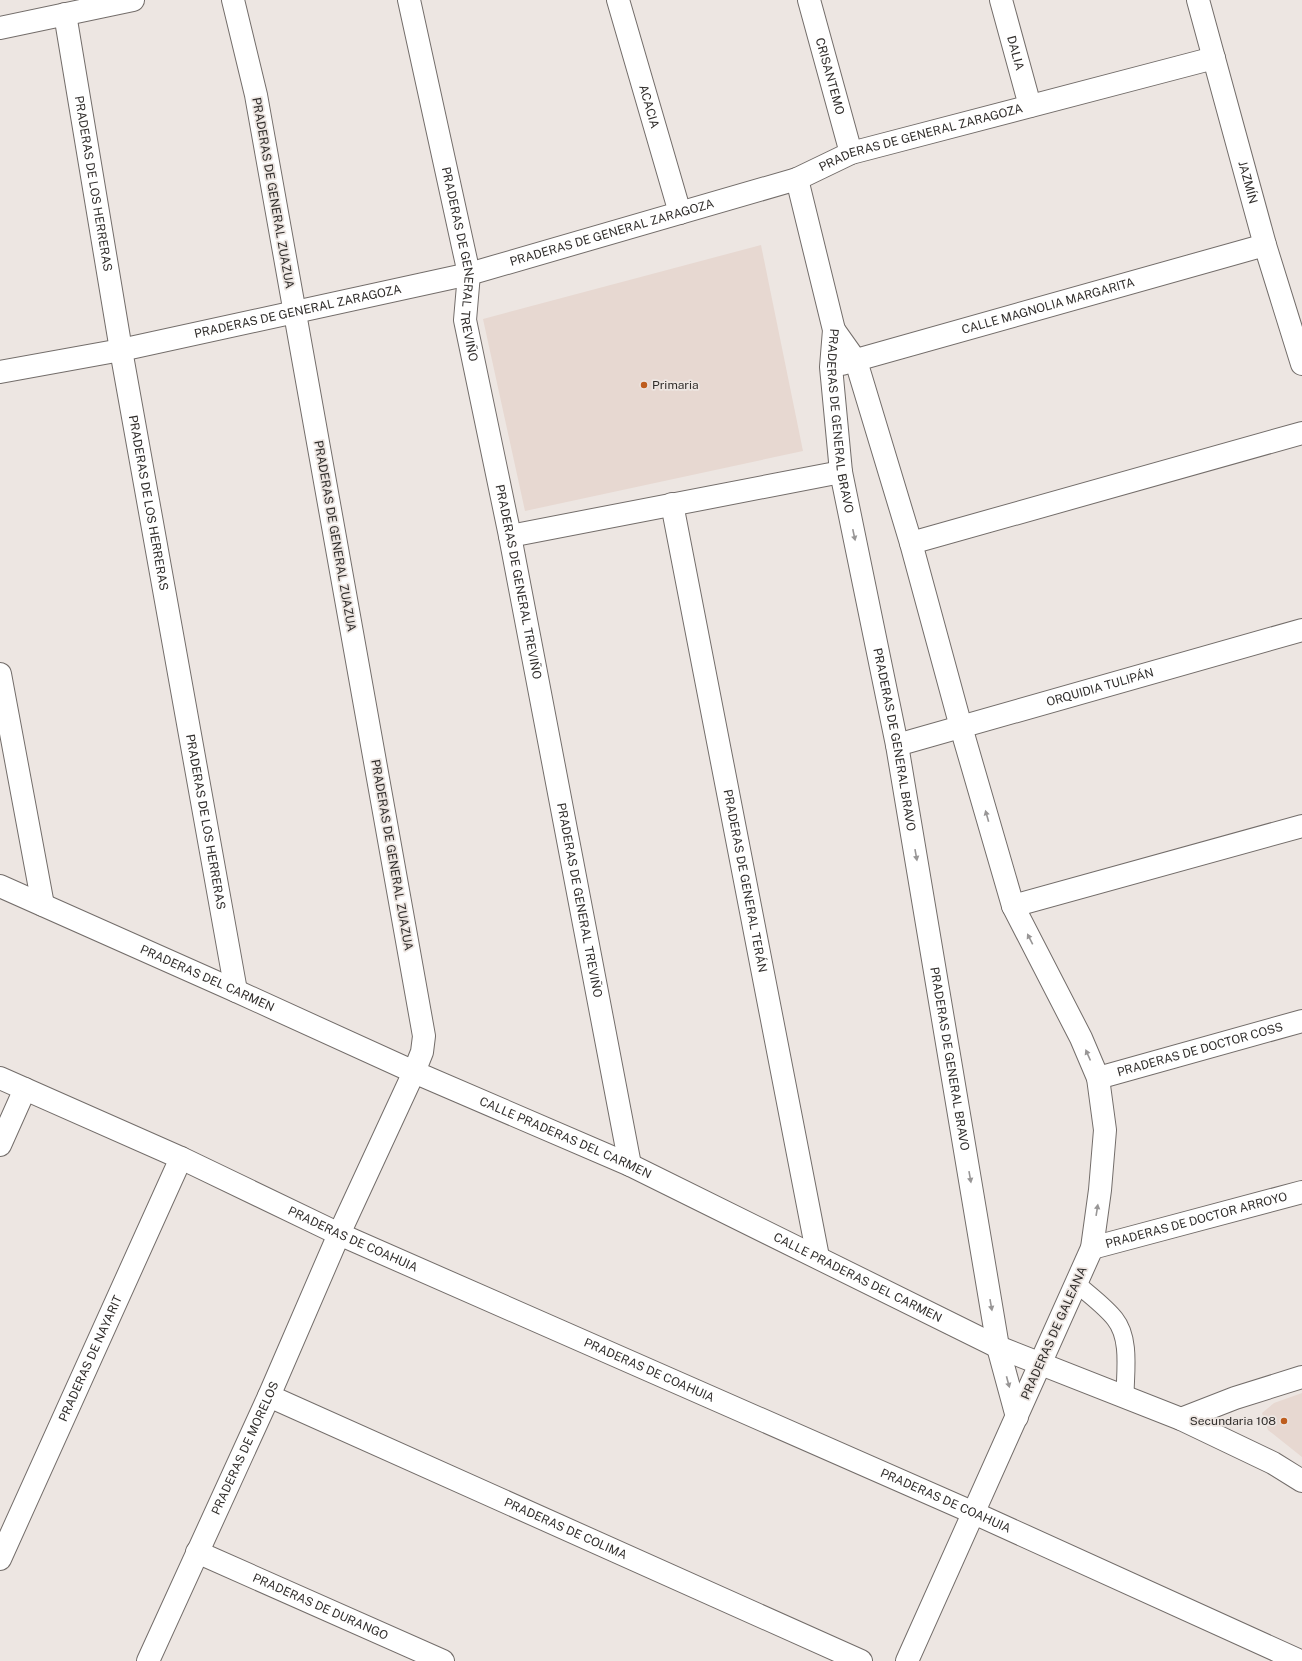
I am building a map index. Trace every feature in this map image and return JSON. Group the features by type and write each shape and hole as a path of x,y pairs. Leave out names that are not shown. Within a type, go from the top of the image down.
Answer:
{"street":[{"path":"0,28 133,0"},
{"name":"PRADERAS DE GENERAL ZUAZUA","path":"233,0 256,95 424,1036 422,1052 414,1072 339,1234"},
{"name":"PRADERAS DE GENERAL TREVIÑO","path":"409,0 469,274 465,320 510,536 630,1165"},
{"name":"ACACIA","path":"618,0 680,213"},
{"name":"CRISANTEMO","path":"809,0 851,153"},
{"name":"DALIA","path":"1001,0 1030,106"},
{"name":"JAZMÍN","path":"1198,0 1265,245 1302,364"},
{"name":"PRADERAS DE LOS HERRERAS","path":"65,14 122,350 236,991"},
{"name":"PRADERAS DE GENERAL ZARAGOZA","path":"0,372 122,350 469,274 797,178 851,153 1214,58"},
{"path":"797,178 834,330"},
{"name":"CALLE MAGNOLIA MARGARITA","path":"831,367 1265,245"},
{"name":"PRADERAS DE GENERAL BRAVO","path":"834,330 856,361 911,544 961,727 1013,906 1081,1038 1098,1078 1105,1130 1100,1190 1092,1248"},
{"name":"PRADERAS DE GENERAL BRAVO","path":"834,330 831,367 841,472 897,745 998,1347"},
{"path":"911,544 1302,433"},
{"path":"510,536 841,472"},
{"name":"PRADERAS DE GENERAL TERÁN","path":"672,504 818,1258"},
{"name":"ORQUIDIA TULIPÁN","path":"897,745 1302,630"},
{"path":"0,674 43,905"},
{"path":"1013,906 1302,826"},
{"name":"PRADERAS DEL CARMEN","path":"0,886 414,1072"},
{"name":"PRADERAS DE DOCTOR COSS","path":"1098,1078 1302,1021"},
{"name":"CALLE PRADERAS DEL CARMEN","path":"414,1072 630,1165 998,1347 1181,1419 1273,1463 1302,1481"},
{"name":"PRADERAS DE COAHUIA","path":"0,1078 181,1158 339,1234 974,1513 1300,1661"},
{"path":"0,1145 25,1090"},
{"name":"PRADERAS DE NAYARIT","path":"0,1559 181,1158"},
{"name":"PRADERAS DE DOCTOR ARROYO","path":"1092,1248 1302,1192"},
{"name":"PRADERAS DE MORELOS","path":"148,1661 269,1396 339,1234"},
{"name":"PRADERAS DE GALEANA","path":"908,1661 1092,1248"},
{"name":"PRADERAS DE GALEANA","path":"998,1347 1017,1417"},
{"path":"1181,1419 1235,1398 1302,1377"},
{"name":"PRADERAS DE COLIMA","path":"269,1396 861,1661"},
{"name":"PRADERAS DE DURANGO","path":"197,1552 443,1661"}],"lane":[{"path":"1076,1283 1115,1319 1124,1337 1125,1397"}],"shaded area":[{"name":"Primaria","path":"761,245 803,451 525,511 483,319"},
{"name":"Secundaria 108","path":"1302,1393 1302,1457 1268,1430 1262,1413 1274,1403"}],"place":[{"name":"Primaria","path":"644,385"},
{"name":"Secundaria 108","path":"1284,1421"}]}
